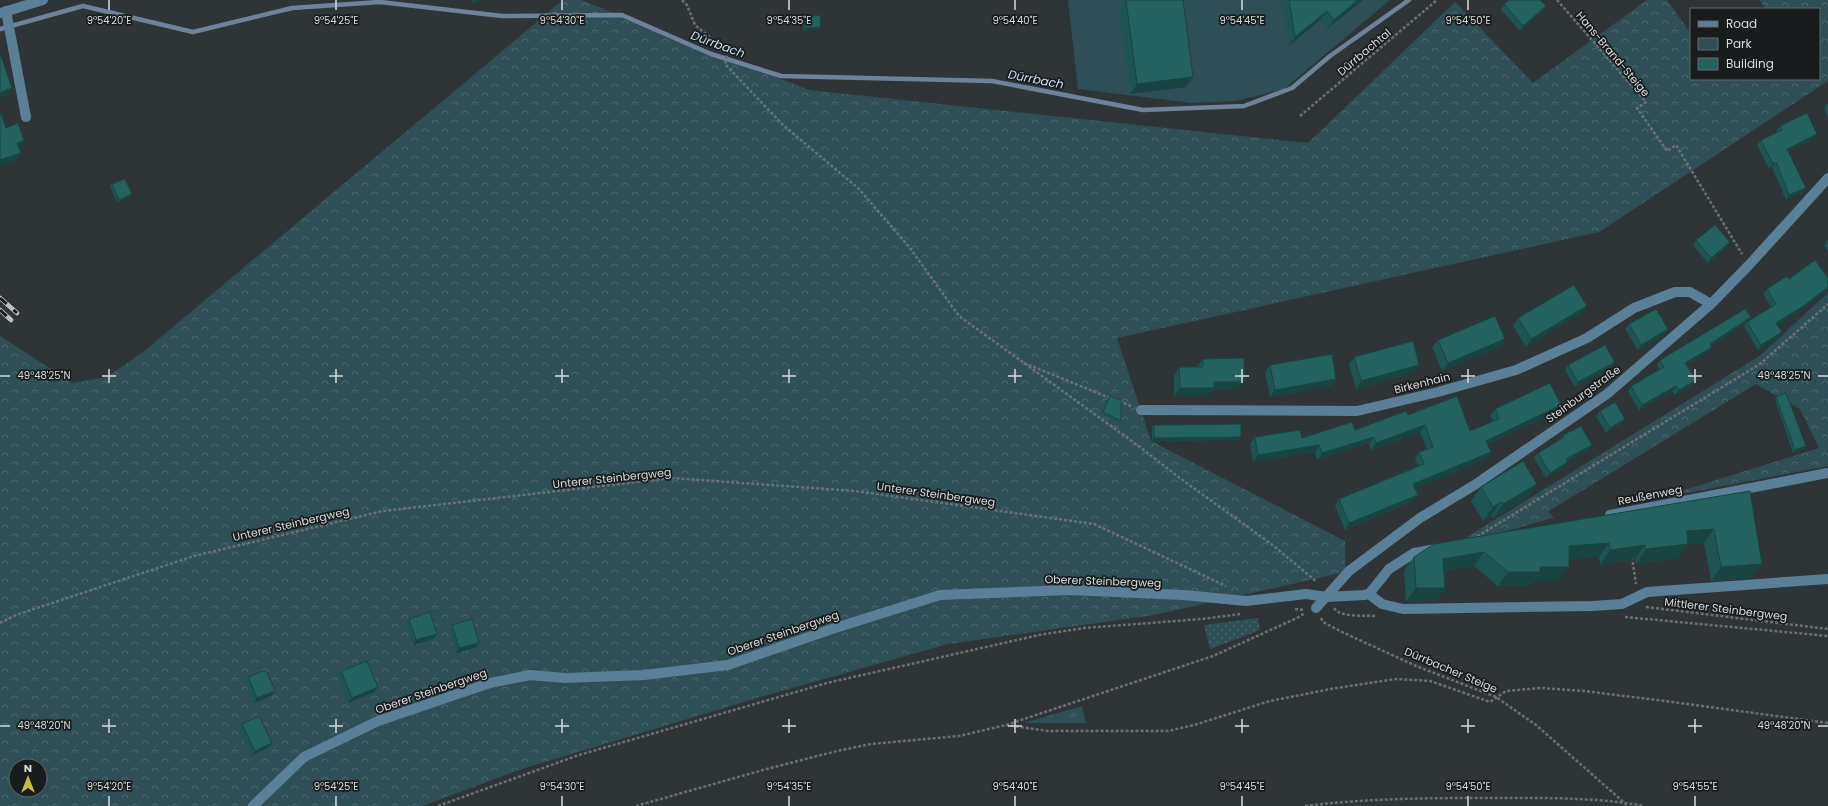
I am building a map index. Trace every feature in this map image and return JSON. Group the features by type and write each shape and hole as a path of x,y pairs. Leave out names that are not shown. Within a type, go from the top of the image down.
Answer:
{"street":[{"path":"26,117 8,26 3,12 19,3 43,0"},
{"name":"Steinburgstraße","path":"1316,608 1348,571 1420,518 1476,484 1607,394 1711,304 1749,265 1828,178"},
{"name":"Birkenhain","path":"1140,410 1357,411 1438,392 1516,370 1587,338 1634,308 1675,292 1690,292 1711,304"},
{"name":"Reußenweg","path":"1600,517 1828,473"},
{"path":"1369,594 1389,569 1414,553 1444,547"},
{"path":"1327,597 1369,594 1382,604 1403,609 1592,606 1622,604 1647,592 1828,579"},
{"name":"Oberer Steinbergweg","path":"253,806 304,757 378,721 490,682 530,675 565,678 644,675 728,665 832,629 940,595 1070,590 1184,595 1246,601 1306,594 1327,597"}],"path":[{"path":"682,0 687,5 695,25 728,52 725,64 782,124 859,189 910,248 959,316 1270,543 1322,586 1336,611 1345,614 1376,616"},
{"name":"Dürrbachtal","path":"1300,116 1437,0"},
{"name":"Hans-Brand-Steige","path":"1557,0 1646,102 1637,108 1667,151 1676,145 1749,265"},
{"path":"1467,542 1760,364 1828,304"},
{"path":"1021,361 1140,410"},
{"name":"Unterer Steinbergweg","path":"0,623 16,616 194,556 383,511 672,478 855,492 1094,524 1231,588 1246,601"},
{"path":"1632,553 1635,580"},
{"name":"Mittlerer Steinbergweg","path":"1644,607 1828,628"},
{"name":"Dürrbacher Steige","path":"1316,608 1323,622 1342,632 1416,666 1496,697 1536,725 1628,806"},
{"path":"636,806 763,770 837,751 871,744 959,736 1006,725 1213,656 1297,618 1308,611 1288,609"},
{"path":"438,806 579,755 826,682 1039,635 1084,628 1202,619 1246,613"},
{"path":"1623,617 1828,636"},
{"path":"1006,725 1048,731 1168,731 1194,725 1270,701 1336,688 1396,679 1430,681 1469,696 1490,702 1506,691 1541,688 1584,691 1828,723"},
{"path":"1305,806 1354,800 1409,798 1538,798 1625,802 1644,806"}],"green space":[{"path":"563,0 581,0 809,90 1308,143 1455,2 1533,83 1647,0 1667,0 1690,33 1690,80 1820,80 1820,8 1765,8 1759,0 1828,0 1828,81 1599,232 1117,338 1151,441 1345,541 1345,572 1154,615 948,644 764,696 525,768 422,806 0,806 0,336 73,383 107,377 143,352"},
{"path":"1068,0 1390,0 1284,89 1236,101 1192,103 1078,89"},
{"path":"1828,293 1828,466 1655,499 1819,448 1800,409 1756,384 1549,511 1553,518 1478,539 1467,537 1758,357"},
{"path":"1258,618 1260,630 1210,649 1204,625"},
{"path":"1082,706 1086,723 1024,723"}],"building":[{"path":"1126,0 1183,0 1193,77 1137,84"},
{"path":"1289,0 1358,0 1334,20 1327,11 1295,37"},
{"path":"1509,0 1540,0 1546,6 1523,26 1504,4"},
{"path":"820,15 821,27 805,28 804,17"},
{"path":"1,56 12,88 0,93 0,57"},
{"path":"0,111 6,128 18,123 24,141 17,143 21,153 0,160"},
{"path":"1807,113 1817,134 1787,149 1806,188 1789,195 1776,162 1773,164 1761,140 1782,130 1780,126"},
{"path":"125,179 132,194 119,200 112,184"},
{"path":"1715,225 1730,242 1711,258 1696,240"},
{"path":"1815,260 1828,278 1828,287 1805,305 1776,323 1782,332 1761,345 1747,322 1776,304 1767,289 1787,276 1789,279"},
{"path":"1574,285 1587,306 1531,339 1518,318"},
{"path":"1656,309 1668,329 1641,345 1629,324"},
{"path":"1745,309 1751,317 1710,344 1712,347 1685,363 1696,380 1679,390 1676,386 1642,405 1631,386 1664,367 1660,360"},
{"path":"1495,316 1505,339 1448,363 1438,340"},
{"path":"1413,341 1419,365 1361,381 1354,357"},
{"path":"1605,345 1615,362 1578,382 1568,365"},
{"path":"1332,354 1336,379 1275,390 1270,365"},
{"path":"1244,358 1244,382 1214,382 1214,388 1180,388 1179,367 1203,367 1203,359"},
{"path":"1550,383 1561,405 1486,441 1491,452 1413,484 1418,495 1349,523 1339,499 1424,464 1419,452 1433,447 1425,425 1376,443 1374,437 1322,453 1319,445 1258,455 1255,437 1300,430 1302,438 1352,422 1355,430 1406,411 1408,415 1457,396 1470,431 1499,419 1495,409"},
{"path":"1786,393 1806,446 1795,450 1776,397"},
{"path":"1110,396 1121,400 1121,421 1103,412"},
{"path":"1615,402 1625,419 1610,428 1600,411"},
{"path":"1241,424 1241,437 1154,438 1154,425"},
{"path":"1581,426 1592,445 1566,459 1568,462 1550,473 1538,453 1564,437 1563,435"},
{"path":"1523,461 1537,484 1503,504 1501,502 1493,507 1481,487"},
{"path":"1750,491 1762,564 1721,567 1714,529 1687,531 1688,544 1646,549 1645,545 1610,550 1609,543 1569,546 1569,567 1540,567 1540,572 1508,572 1484,552 1443,559 1445,588 1416,588 1414,557 1434,544"},
{"path":"430,612 437,634 416,640 409,619"},
{"path":"472,619 479,643 459,648 452,625"},
{"path":"367,661 378,687 352,698 341,671"},
{"path":"266,670 275,691 257,698 248,677"},
{"path":"259,716 272,743 255,751 242,724"}],"waterway":[{"name":"Dürrbach","path":"0,29 83,6 193,32 292,8 380,2 502,16 622,15 711,54 781,76 992,81 1143,110 1244,106 1292,88 1330,56 1409,0"}],"railway":[{"path":"0,298 17,313"},
{"path":"0,310 11,320"}]}
